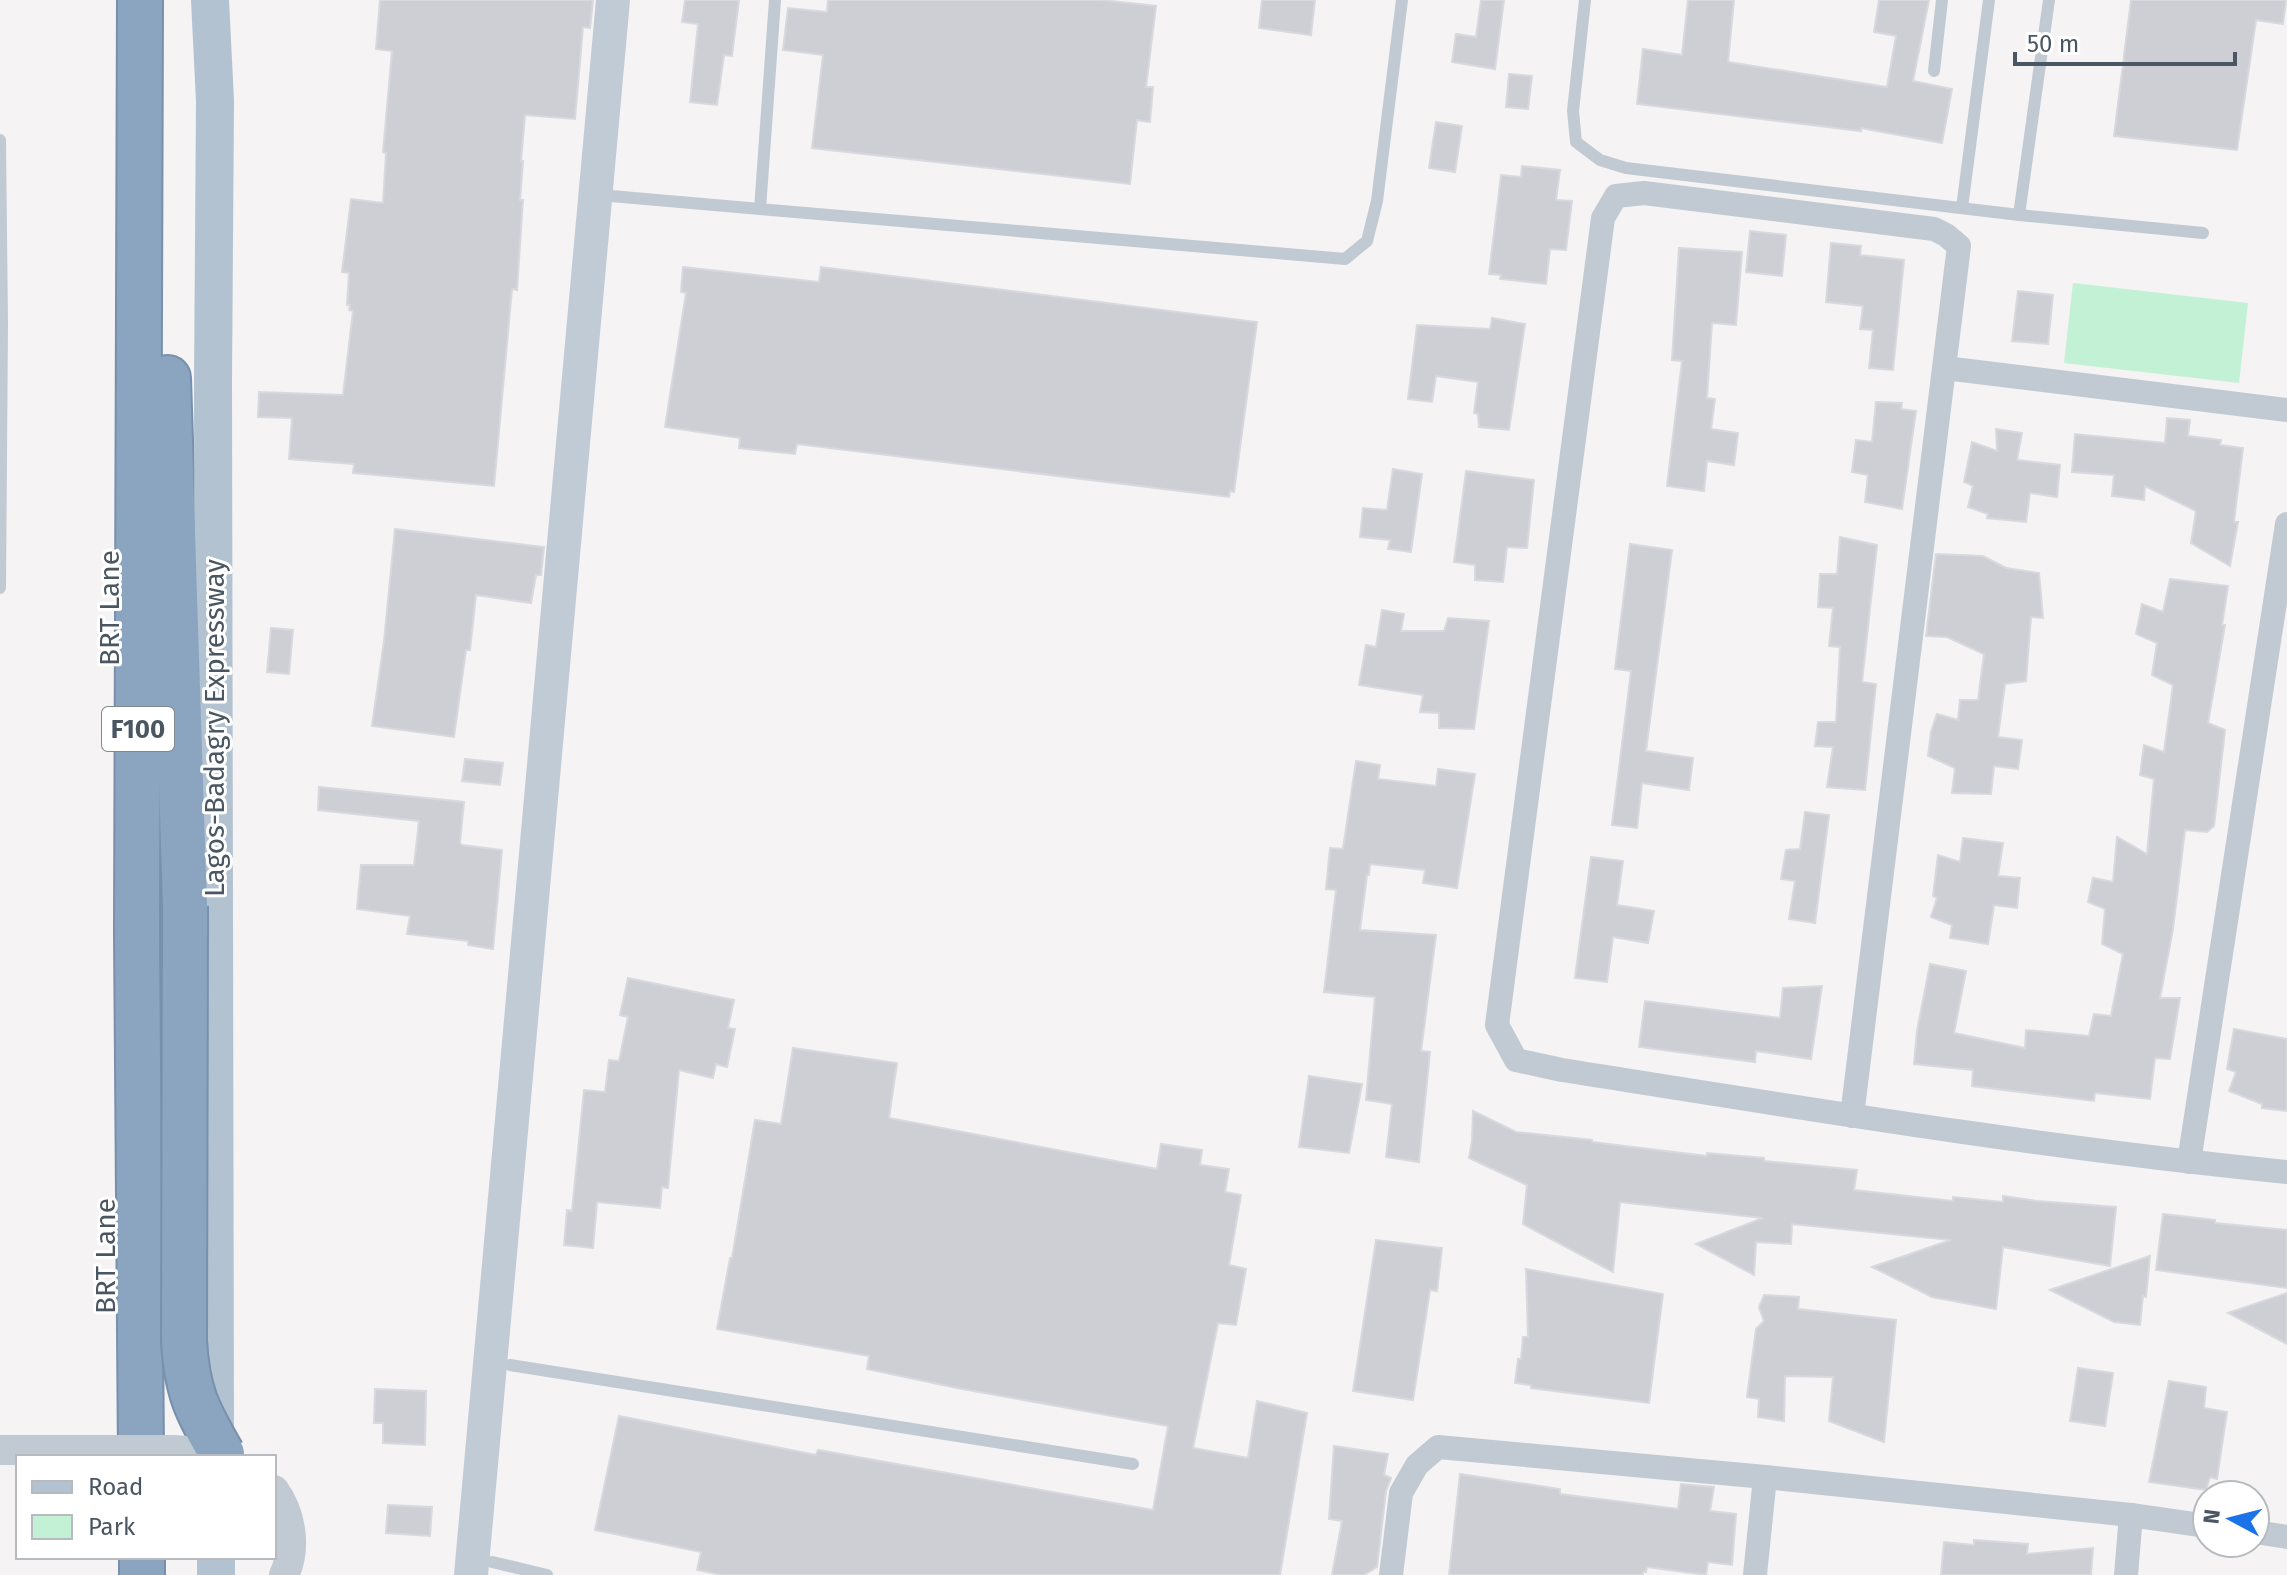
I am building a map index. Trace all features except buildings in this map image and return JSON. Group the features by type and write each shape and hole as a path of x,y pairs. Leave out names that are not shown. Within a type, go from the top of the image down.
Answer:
{"highway":[{"path":"138,0 168,379 185,906 185,1368 199,1415 221,1455"},
{"name":"F100","path":"138,0 137,933 141,1455"}],"main road":[{"name":"Lagos-Badagry Expressway","path":"210,0 215,101 213,445 222,1455"},
{"path":"485,1571 613,0"},
{"path":"485,1571 510,1365 630,0"}],"street":[{"path":"1852,1116 1959,246 1934,229 1644,193 1616,196 1603,218 1497,1025 1516,1060 1852,1116 2189,1162 2287,1172"},
{"path":"1945,368 2287,410"},
{"path":"2189,1162 2287,524"},
{"path":"1391,1575 1401,1493 1417,1465 1438,1447 1765,1477 2191,1524"},
{"path":"0,1450 174,1450 214,1455"},
{"path":"1755,1575 1765,1477"},
{"path":"276,1494 287,1514 291,1539 284,1575"},
{"path":"2126,1575 2131,1515"}],"lane":[{"name":"BRT Lane","path":"129,1455 138,0"},
{"path":"760,209 775,0"},
{"path":"611,196 1345,259 1367,241 1377,201 1402,0"},
{"path":"1585,0 1573,111 1576,142 1600,160 1626,168 2019,215 2203,233"},
{"path":"1934,71 1942,0"},
{"path":"1962,208 1989,0"},
{"path":"2019,215 2049,0"},
{"path":"0,140 0,588"},
{"path":"510,1365 1133,1464"},
{"path":"485,1571 547,1575"}],"green space":[{"path":"2073,283 2248,303 2239,383 2064,363"}]}
